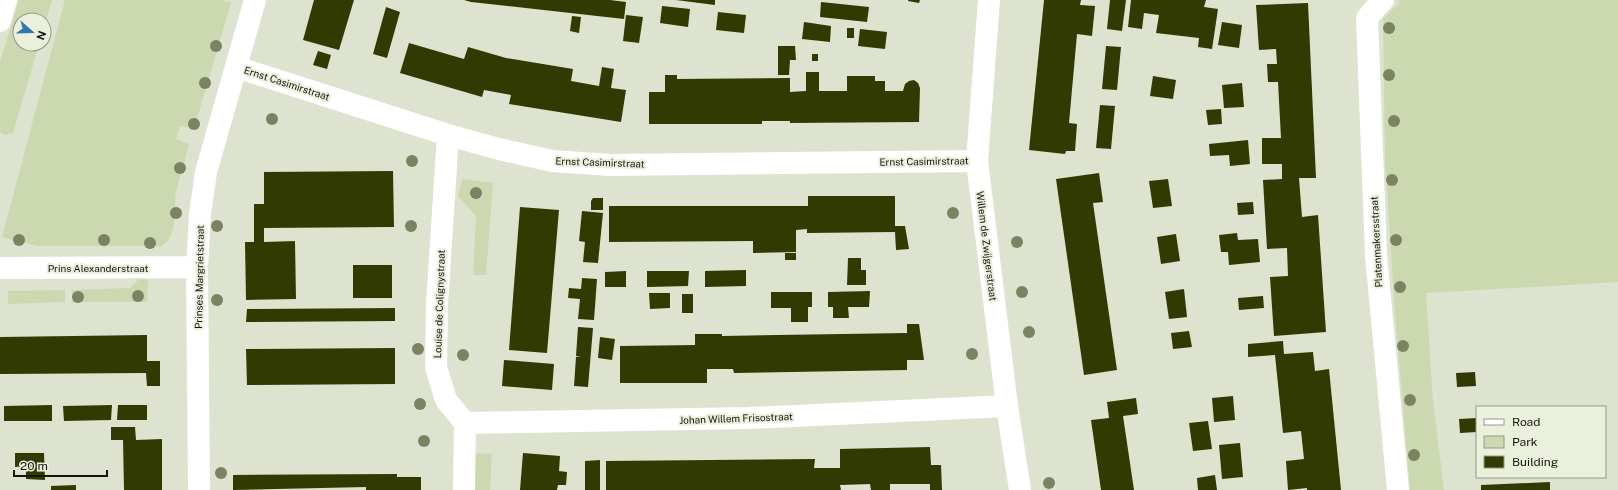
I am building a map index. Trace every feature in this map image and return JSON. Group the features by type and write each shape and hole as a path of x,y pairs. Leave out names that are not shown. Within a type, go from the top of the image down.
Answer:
{"street":[{"path":"0,21 6,0"},
{"name":"Prinses Margrietstraat","path":"199,490 197,267 200,214 206,172 255,0"},
{"name":"Willem de Zwijgerstraat","path":"989,0 977,160 1007,406 1020,490"},
{"name":"Platenmakersstraat","path":"1383,0 1367,18 1376,255 1398,490"},
{"name":"Ernst Casimirstraat","path":"236,67 448,135 552,161 610,165 977,160"},
{"name":"Louise de Colignystraat","path":"448,135 437,304 436,367 446,400 465,423"},
{"name":"Prins Alexanderstraat","path":"0,268 197,267"},
{"name":"Johan Willem Frisostraat","path":"465,423 749,418 1007,406"},
{"path":"464,490 465,423"}],"green space":[{"path":"19,0 52,0 48,12 15,12"},
{"path":"65,0 221,0 231,3 194,129 180,126 176,139 189,144 176,192 173,229 167,242 161,246 37,246 2,237"},
{"path":"1399,0 1618,0 1618,282 1426,293 1433,401 1444,490 1410,490 1395,314 1385,160 1383,19 1399,3"},
{"path":"12,23 12,52 37,52 13,133 5,135 0,132 0,62"},
{"path":"463,179 493,183 486,275 473,275 476,216 458,196"},
{"path":"139,279 148,280 147,302 72,302 72,290 130,288"},
{"path":"65,290 65,302 8,304 8,291"},
{"path":"474,453 492,454 490,490 473,490"}],"building":[{"path":"314,0 354,0 339,50 303,40"},
{"path":"464,0 610,0 626,2 624,19"},
{"path":"676,0 715,0 715,5"},
{"path":"908,0 920,0 919,3"},
{"path":"1044,0 1081,0 1080,5 1095,6 1092,36 1077,34 1069,123 1077,124 1075,151 1066,151 1065,154 1029,150"},
{"path":"1110,0 1126,0 1122,31 1107,29"},
{"path":"1131,0 1206,0 1204,7 1218,9 1212,49 1198,47 1199,38 1156,33 1159,15 1144,13 1142,29 1128,27"},
{"path":"821,2 869,7 867,22 820,17"},
{"path":"1308,3 1316,178 1299,178 1302,217 1318,215 1326,332 1274,336 1270,277 1288,276 1287,248 1267,249 1263,180 1282,179 1282,164 1262,164 1262,138 1281,138 1278,82 1268,82 1267,64 1277,64 1276,49 1259,50 1256,5"},
{"path":"662,6 690,9 688,27 660,23"},
{"path":"386,7 400,12 387,58 373,54"},
{"path":"718,12 746,15 744,33 716,30"},
{"path":"626,15 643,17 639,43 623,41"},
{"path":"572,16 581,17 579,33 570,31"},
{"path":"804,22 831,26 830,42 802,39"},
{"path":"1222,22 1242,25 1239,48 1218,45"},
{"path":"847,28 854,28 854,38 847,38"},
{"path":"860,29 887,32 885,49 858,46"},
{"path":"409,43 464,59 468,47 506,58 573,69 571,81 599,86 602,67 614,69 611,88 626,90 621,122 509,104 511,95 484,90 482,97 400,73"},
{"path":"778,46 795,46 796,60 790,60 789,75 778,75"},
{"path":"1106,46 1121,47 1117,90 1102,89"},
{"path":"318,51 331,55 327,69 313,65"},
{"path":"812,54 818,54 818,61 812,61"},
{"path":"806,72 819,72 819,91 847,91 847,76 875,76 875,81 885,81 885,91 903,91 905,84 914,80 918,83 920,88 919,122 790,123 790,121 762,121 762,124 649,124 649,92 665,92 665,75 677,75 677,79 790,78 790,92 806,91"},
{"path":"1153,76 1176,80 1173,99 1150,96"},
{"path":"1242,83 1244,107 1224,108 1222,85"},
{"path":"1100,105 1115,106 1111,149 1096,148"},
{"path":"1221,109 1222,124 1208,125 1206,110"},
{"path":"1248,140 1250,164 1230,166 1229,155 1210,156 1209,144"},
{"path":"393,171 394,227 264,228 264,242 295,241 296,299 246,300 245,242 254,242 254,204 264,204 264,172"},
{"path":"1099,173 1103,202 1093,203 1117,370 1084,375 1056,179"},
{"path":"1168,179 1172,206 1153,208 1149,181"},
{"path":"808,196 895,196 895,226 905,226 909,249 896,250 895,232 807,233 807,229 796,230 796,252 753,253 753,241 609,242 609,206 808,206"},
{"path":"593,198 603,198 603,210 591,210 591,201"},
{"path":"1253,202 1254,214 1238,215 1237,203"},
{"path":"520,207 559,210 547,353 509,350"},
{"path":"582,211 603,213 598,263 583,262 585,242 579,241"},
{"path":"1237,233 1238,240 1258,239 1260,262 1229,265 1228,252 1221,252 1219,235"},
{"path":"1176,234 1180,261 1161,264 1157,237"},
{"path":"785,253 796,253 796,260 785,260"},
{"path":"848,258 861,258 861,270 866,270 866,285 847,285"},
{"path":"353,265 392,265 392,298 353,298"},
{"path":"746,270 746,286 705,287 705,271"},
{"path":"626,271 626,287 605,287 605,272"},
{"path":"647,271 689,271 688,286 647,287"},
{"path":"582,278 597,279 594,320 578,319 580,299 568,298 569,288 581,289"},
{"path":"1184,289 1187,317 1169,319 1165,292"},
{"path":"870,291 869,307 848,307 849,318 833,318 833,307 828,307 828,292"},
{"path":"771,292 812,292 812,307 808,307 808,322 791,322 791,308 771,308"},
{"path":"649,293 670,293 670,308 650,309"},
{"path":"682,294 693,294 693,313 682,313"},
{"path":"1263,296 1264,308 1239,310 1238,298"},
{"path":"395,308 395,321 246,322 247,309"},
{"path":"907,324 919,324 924,360 907,360 907,370 734,373 733,369 707,369 707,383 620,383 620,346 695,345 695,334 722,334 722,336 907,333"},
{"path":"578,327 593,328 588,387 574,386 576,357 581,357 576,356"},
{"path":"1189,331 1192,347 1173,349 1171,333"},
{"path":"147,335 147,361 160,361 160,386 147,386 146,373 0,374 0,337"},
{"path":"600,337 615,339 612,360 598,358"},
{"path":"1283,341 1284,354 1313,352 1315,371 1329,369 1341,490 1307,490 1307,488 1288,490 1286,461 1304,459 1301,431 1283,433 1275,355 1248,357 1248,344"},
{"path":"395,348 395,384 247,385 246,349"},
{"path":"504,360 554,364 552,390 502,386"},
{"path":"1475,372 1476,386 1457,387 1456,373"},
{"path":"1233,396 1235,420 1214,422 1212,398"},
{"path":"1136,398 1138,414 1123,416 1134,490 1101,490 1091,420 1109,418 1107,402"},
{"path":"52,405 52,421 4,421 4,406"},
{"path":"112,405 111,420 64,421 63,406"},
{"path":"118,405 147,405 147,420 117,420"},
{"path":"1476,418 1476,432 1460,433 1459,419"},
{"path":"1208,421 1212,449 1193,451 1189,423"},
{"path":"111,427 135,427 136,440 162,439 162,490 124,490 123,440 111,440"},
{"path":"1240,443 1243,477 1222,479 1219,445"},
{"path":"930,447 931,465 941,465 942,490 930,490 930,484 890,484 890,490 871,490 870,484 840,485 841,490 606,490 606,461 815,459 814,468 840,468 840,449"},
{"path":"15,453 44,453 45,480 26,479 26,466 15,467"},
{"path":"523,453 560,456 559,471 567,472 566,485 558,485 557,490 520,490"},
{"path":"600,460 600,490 585,490 585,461"},
{"path":"397,474 397,477 421,477 421,490 366,490 366,487 233,490 233,475"},
{"path":"1215,475 1217,490 1198,490 1197,478"},
{"path":"1550,482 1550,490 1481,490 1481,485"},
{"path":"76,485 76,490 51,490 51,486"}]}
